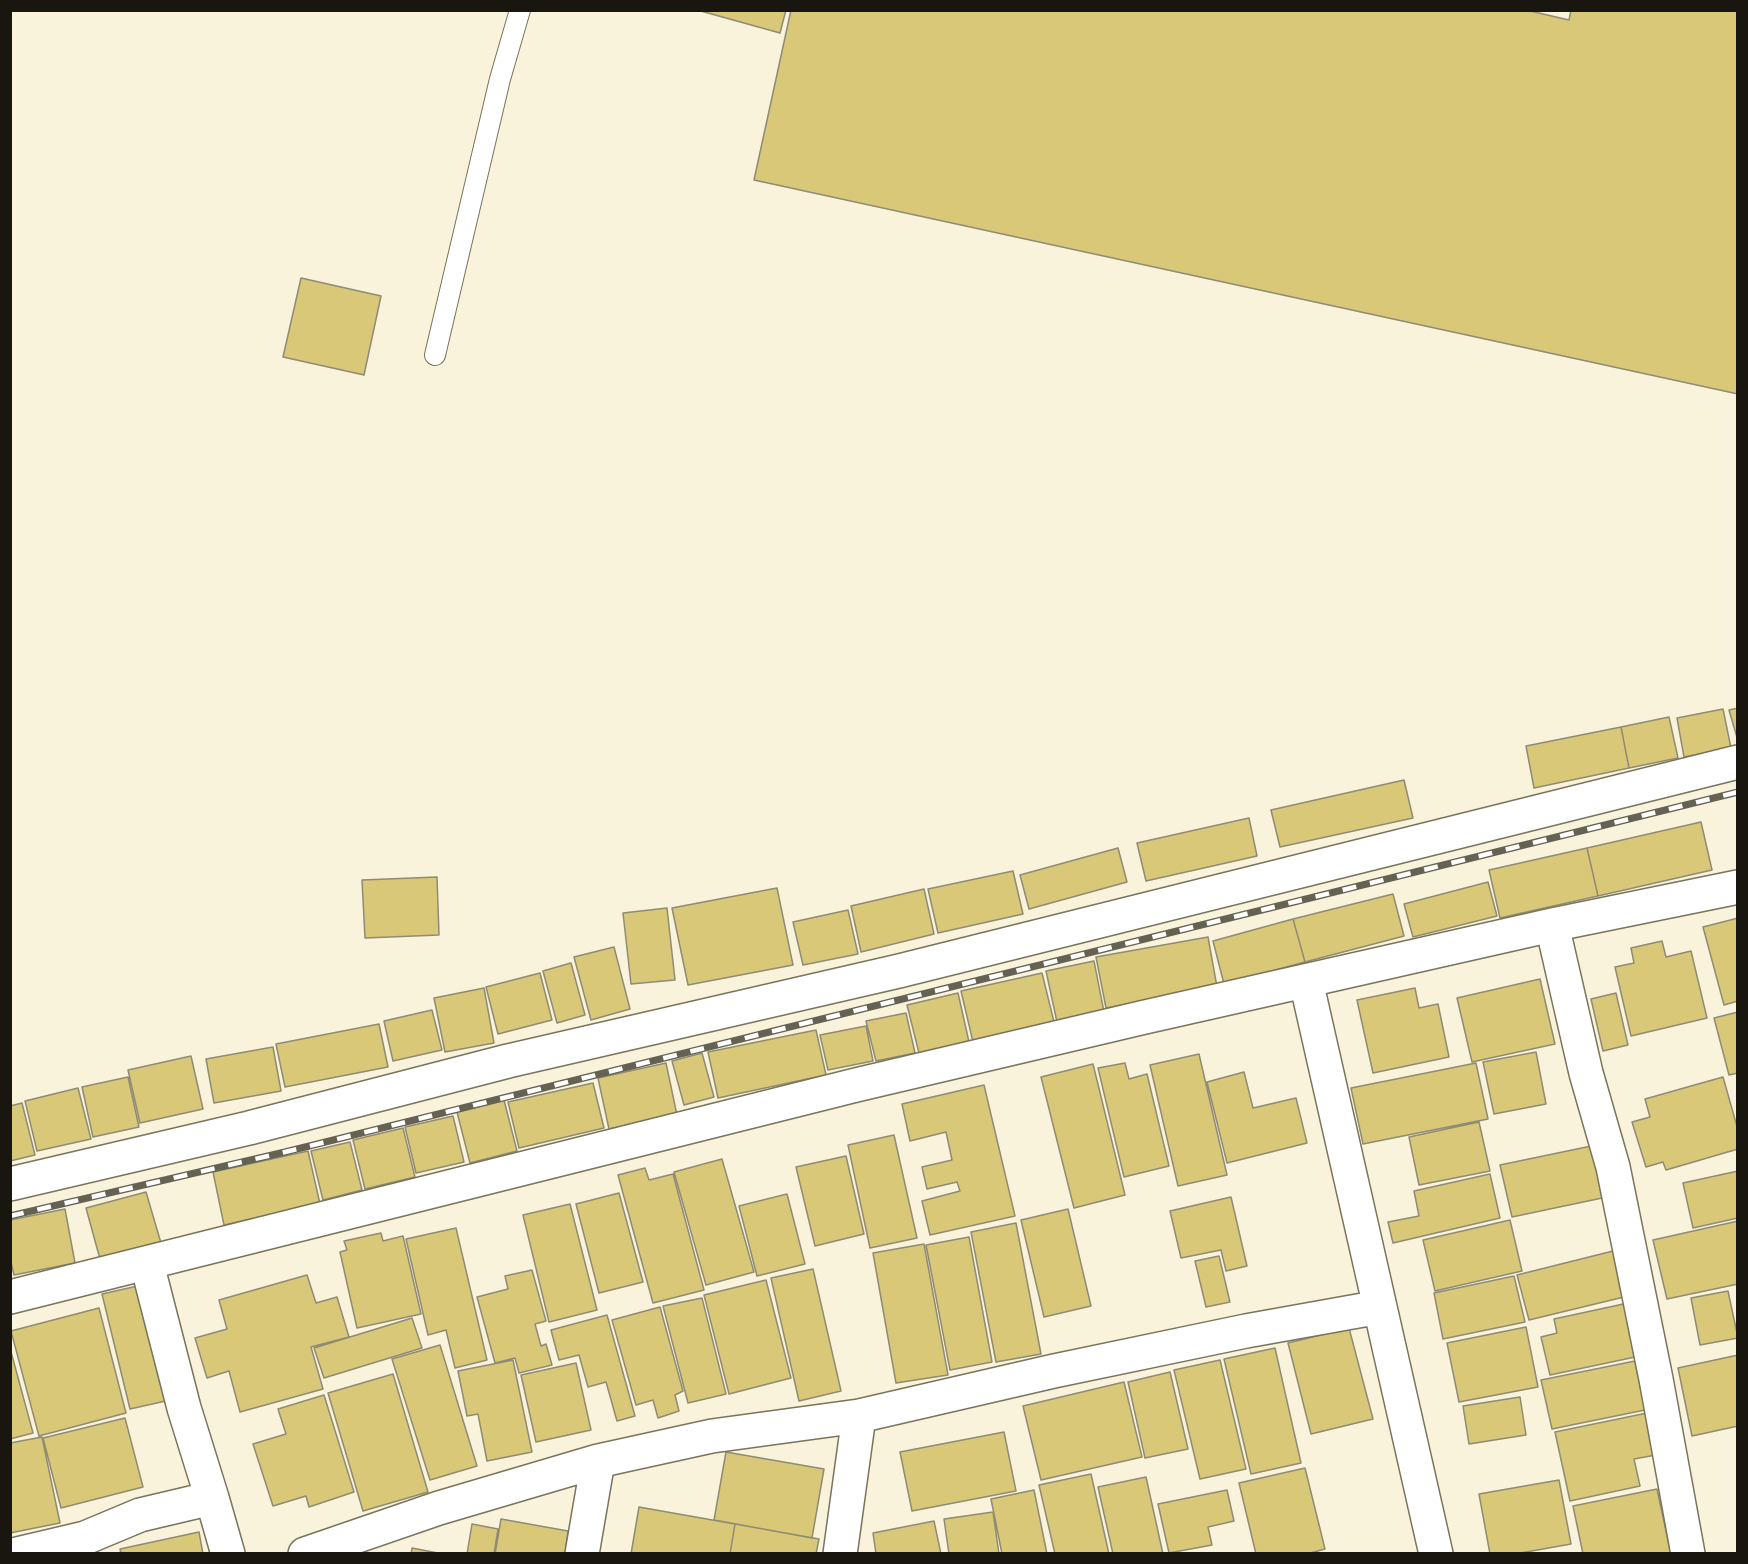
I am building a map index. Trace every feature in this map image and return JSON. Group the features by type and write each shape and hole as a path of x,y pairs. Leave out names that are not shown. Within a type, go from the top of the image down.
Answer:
{"street":[{"path":"10,1184 249,1128 508,1061 899,971 1737,762"},
{"path":"10,1297 868,1083 1551,925 1737,887"},
{"path":"1551,925 1586,1073 1613,1167 1656,1379 1688,1554"},
{"path":"1306,981 1435,1553"},
{"path":"147,1264 184,1408 228,1554"},
{"path":"305,1554 439,1508 598,1461 712,1436 859,1416 1246,1331 1380,1307"},
{"path":"840,1554 859,1416"},
{"path":"582,1554 598,1461"},
{"path":"17,1554 85,1538 140,1515 212,1498"}],"lane":[{"path":"435,356 500,79 520,10"}],"building":[{"path":"697,10 786,10 780,33"},
{"path":"791,10 1526,10 1569,20 1571,10 1738,10 1738,394 754,180"},
{"path":"301,278 381,296 364,375 283,357"},
{"path":"1738,708 1738,741 1729,710"},
{"path":"1723,709 1731,748 1684,757 1677,718"},
{"path":"1669,717 1678,758 1629,768 1621,727"},
{"path":"1621,727 1629,768 1534,788 1526,746"},
{"path":"1404,780 1413,818 1280,847 1271,810"},
{"path":"1249,818 1257,856 1146,881 1137,843"},
{"path":"1701,822 1712,870 1598,896 1587,848"},
{"path":"1118,848 1127,882 1029,909 1020,875"},
{"path":"1587,848 1598,896 1500,918 1489,870"},
{"path":"1013,871 1023,914 938,933 928,889"},
{"path":"437,877 439,935 365,938 362,880"},
{"path":"1488,882 1497,916 1413,937 1404,904"},
{"path":"777,888 793,965 688,985 672,908"},
{"path":"924,889 934,934 861,952 851,906"},
{"path":"1393,894 1404,936 1305,962 1293,919"},
{"path":"667,908 675,980 631,984 623,913"},
{"path":"848,910 858,954 803,965 793,922"},
{"path":"1738,918 1738,1001 1724,1005 1703,927"},
{"path":"1293,919 1305,962 1224,984 1213,941"},
{"path":"1208,937 1217,987 1106,1008 1096,957"},
{"path":"1662,941 1666,957 1691,951 1707,1018 1631,1036 1615,967 1634,963 1631,948"},
{"path":"614,947 630,1009 591,1020 574,957"},
{"path":"1094,961 1104,1012 1057,1022 1046,971"},
{"path":"571,963 585,1015 557,1023 543,971"},
{"path":"540,973 552,1020 498,1034 486,987"},
{"path":"1042,973 1054,1022 973,1042 961,991"},
{"path":"1540,979 1555,1044 1472,1062 1457,998"},
{"path":"484,988 494,1043 445,1052 434,998"},
{"path":"1415,988 1419,1008 1438,1004 1449,1057 1373,1073 1357,1000"},
{"path":"958,993 969,1042 919,1053 907,1005"},
{"path":"1616,993 1628,1045 1603,1051 1591,999"},
{"path":"432,1010 442,1050 393,1061 384,1021"},
{"path":"1738,1012 1738,1073 1729,1075 1714,1018"},
{"path":"906,1013 915,1053 876,1061 866,1021"},
{"path":"379,1024 388,1067 285,1087 276,1044"},
{"path":"866,1026 873,1061 828,1070 820,1035"},
{"path":"816,1030 826,1075 718,1098 708,1052"},
{"path":"273,1047 281,1091 214,1103 206,1059"},
{"path":"1536,1052 1546,1104 1494,1114 1483,1062"},
{"path":"702,1053 714,1097 684,1105 672,1061"},
{"path":"1199,1054 1227,1175 1178,1186 1150,1065"},
{"path":"191,1056 203,1109 140,1123 128,1070"},
{"path":"666,1063 677,1115 609,1129 598,1078"},
{"path":"1125,1063 1129,1079 1147,1074 1169,1166 1124,1177 1098,1068"},
{"path":"1476,1063 1488,1119 1363,1144 1351,1088"},
{"path":"1093,1064 1125,1195 1074,1208 1041,1077"},
{"path":"1244,1072 1253,1108 1296,1098 1307,1143 1227,1163 1207,1082"},
{"path":"128,1077 139,1127 93,1137 82,1087"},
{"path":"1723,1077 1738,1130 1738,1149 1666,1170 1663,1162 1646,1167 1632,1122 1650,1117 1645,1099"},
{"path":"593,1083 604,1128 519,1148 508,1102"},
{"path":"984,1085 1015,1216 930,1235 922,1201 960,1191 957,1182 927,1189 922,1167 952,1160 946,1132 910,1141 902,1104"},
{"path":"78,1088 91,1139 37,1151 25,1101"},
{"path":"504,1100 517,1151 470,1163 457,1112"},
{"path":"22,1103 35,1155 10,1161 10,1106"},
{"path":"453,1116 464,1162 416,1173 405,1127"},
{"path":"1479,1122 1490,1171 1419,1185 1409,1137"},
{"path":"403,1128 415,1177 365,1189 353,1140"},
{"path":"894,1135 917,1238 870,1248 848,1145"},
{"path":"350,1142 362,1190 323,1200 311,1151"},
{"path":"1596,1145 1607,1197 1512,1217 1500,1165"},
{"path":"308,1151 320,1204 224,1225 213,1172"},
{"path":"846,1156 864,1234 815,1246 796,1167"},
{"path":"722,1159 754,1272 706,1285 674,1172"},
{"path":"645,1168 649,1180 673,1174 704,1290 653,1303 618,1175"},
{"path":"1738,1171 1738,1218 1693,1228 1683,1183"},
{"path":"1490,1174 1500,1218 1393,1243 1388,1222 1419,1216 1414,1191"},
{"path":"146,1192 161,1243 100,1259 86,1208"},
{"path":"619,1193 643,1282 599,1293 576,1204"},
{"path":"787,1194 805,1264 757,1276 739,1206"},
{"path":"1231,1197 1247,1266 1226,1271 1221,1250 1181,1258 1170,1211"},
{"path":"570,1204 597,1310 549,1322 523,1215"},
{"path":"65,1209 75,1263 14,1275 10,1258 10,1220"},
{"path":"1068,1209 1091,1306 1044,1317 1021,1220"},
{"path":"1510,1220 1522,1271 1435,1291 1423,1240"},
{"path":"1738,1221 1738,1284 1667,1299 1653,1240"},
{"path":"1016,1223 1041,1354 996,1362 971,1232"},
{"path":"456,1228 487,1360 455,1368 446,1330 428,1335 406,1239"},
{"path":"381,1233 383,1241 403,1236 421,1314 357,1328 340,1252 347,1250 344,1241"},
{"path":"969,1237 992,1362 950,1370 926,1245"},
{"path":"924,1244 948,1375 896,1383 873,1253"},
{"path":"1613,1251 1624,1297 1529,1320 1517,1275"},
{"path":"1219,1256 1230,1302 1206,1307 1195,1261"},
{"path":"813,1269 841,1391 799,1401 771,1278"},
{"path":"532,1270 546,1321 535,1324 541,1346 546,1344 552,1365 519,1373 515,1358 495,1363 477,1297 508,1289 505,1276"},
{"path":"307,1275 316,1303 337,1297 349,1337 311,1347 323,1389 240,1412 229,1371 207,1378 195,1338 227,1329 219,1300"},
{"path":"1514,1276 1525,1322 1443,1339 1434,1293"},
{"path":"766,1280 791,1378 729,1394 704,1295"},
{"path":"142,1285 170,1400 130,1409 102,1294"},
{"path":"1728,1291 1738,1338 1700,1345 1691,1298"},
{"path":"702,1298 726,1394 688,1403 663,1306"},
{"path":"1628,1303 1640,1356 1550,1375 1541,1337 1557,1333 1554,1319"},
{"path":"660,1307 683,1391 675,1395 679,1411 658,1418 653,1400 636,1405 612,1320"},
{"path":"99,1308 126,1413 39,1436 11,1331"},
{"path":"607,1315 635,1416 617,1421 606,1382 588,1387 579,1355 559,1360 551,1330"},
{"path":"412,1318 422,1348 324,1378 314,1348"},
{"path":"1526,1327 1538,1387 1459,1402 1447,1343"},
{"path":"1349,1328 1373,1419 1311,1434 1288,1343"},
{"path":"440,1345 477,1466 430,1480 392,1359"},
{"path":"10,1348 33,1433 10,1439"},
{"path":"1275,1348 1301,1463 1251,1474 1224,1359"},
{"path":"1738,1355 1738,1426 1692,1436 1678,1368"},
{"path":"513,1360 532,1452 487,1461 478,1414 467,1416 458,1371"},
{"path":"1220,1360 1246,1469 1200,1479 1174,1370"},
{"path":"1635,1361 1645,1410 1552,1429 1541,1380"},
{"path":"576,1363 591,1430 536,1442 521,1375"},
{"path":"1170,1372 1188,1449 1145,1458 1128,1382"},
{"path":"393,1374 428,1492 363,1511 328,1393"},
{"path":"1124,1382 1142,1457 1041,1480 1023,1406"},
{"path":"324,1395 354,1492 309,1507 306,1496 273,1506 253,1444 286,1434 278,1409"},
{"path":"1520,1397 1526,1435 1469,1444 1463,1406"},
{"path":"1647,1413 1656,1455 1634,1459 1640,1486 1570,1501 1555,1432"},
{"path":"125,1418 143,1487 61,1508 43,1438"},
{"path":"1004,1432 1016,1491 912,1511 900,1452"},
{"path":"42,1437 60,1523 10,1533 10,1443"},
{"path":"726,1452 824,1469 812,1538 714,1520"},
{"path":"1305,1468 1325,1549 1307,1554 1256,1554 1239,1483"},
{"path":"1091,1474 1109,1554 1055,1554 1039,1485"},
{"path":"1146,1477 1163,1554 1113,1554 1098,1487"},
{"path":"1559,1480 1571,1544 1515,1554 1490,1554 1479,1494"},
{"path":"1657,1489 1671,1554 1583,1554 1573,1506"},
{"path":"1034,1490 1047,1554 1002,1554 991,1499"},
{"path":"1227,1490 1234,1521 1208,1527 1212,1545 1169,1553 1158,1504"},
{"path":"639,1507 735,1524 730,1554 631,1554"},
{"path":"993,1512 999,1554 949,1554 944,1519"},
{"path":"501,1519 568,1531 565,1554 495,1554"},
{"path":"934,1521 941,1554 876,1554 873,1533"},
{"path":"472,1524 498,1529 494,1554 467,1554"},
{"path":"735,1524 819,1539 816,1554 730,1554"},
{"path":"199,1532 203,1554 121,1554 120,1549"},
{"path":"412,1548 443,1554 411,1554"}],"railway":[{"path":"10,1216 285,1152 1738,792"}]}
